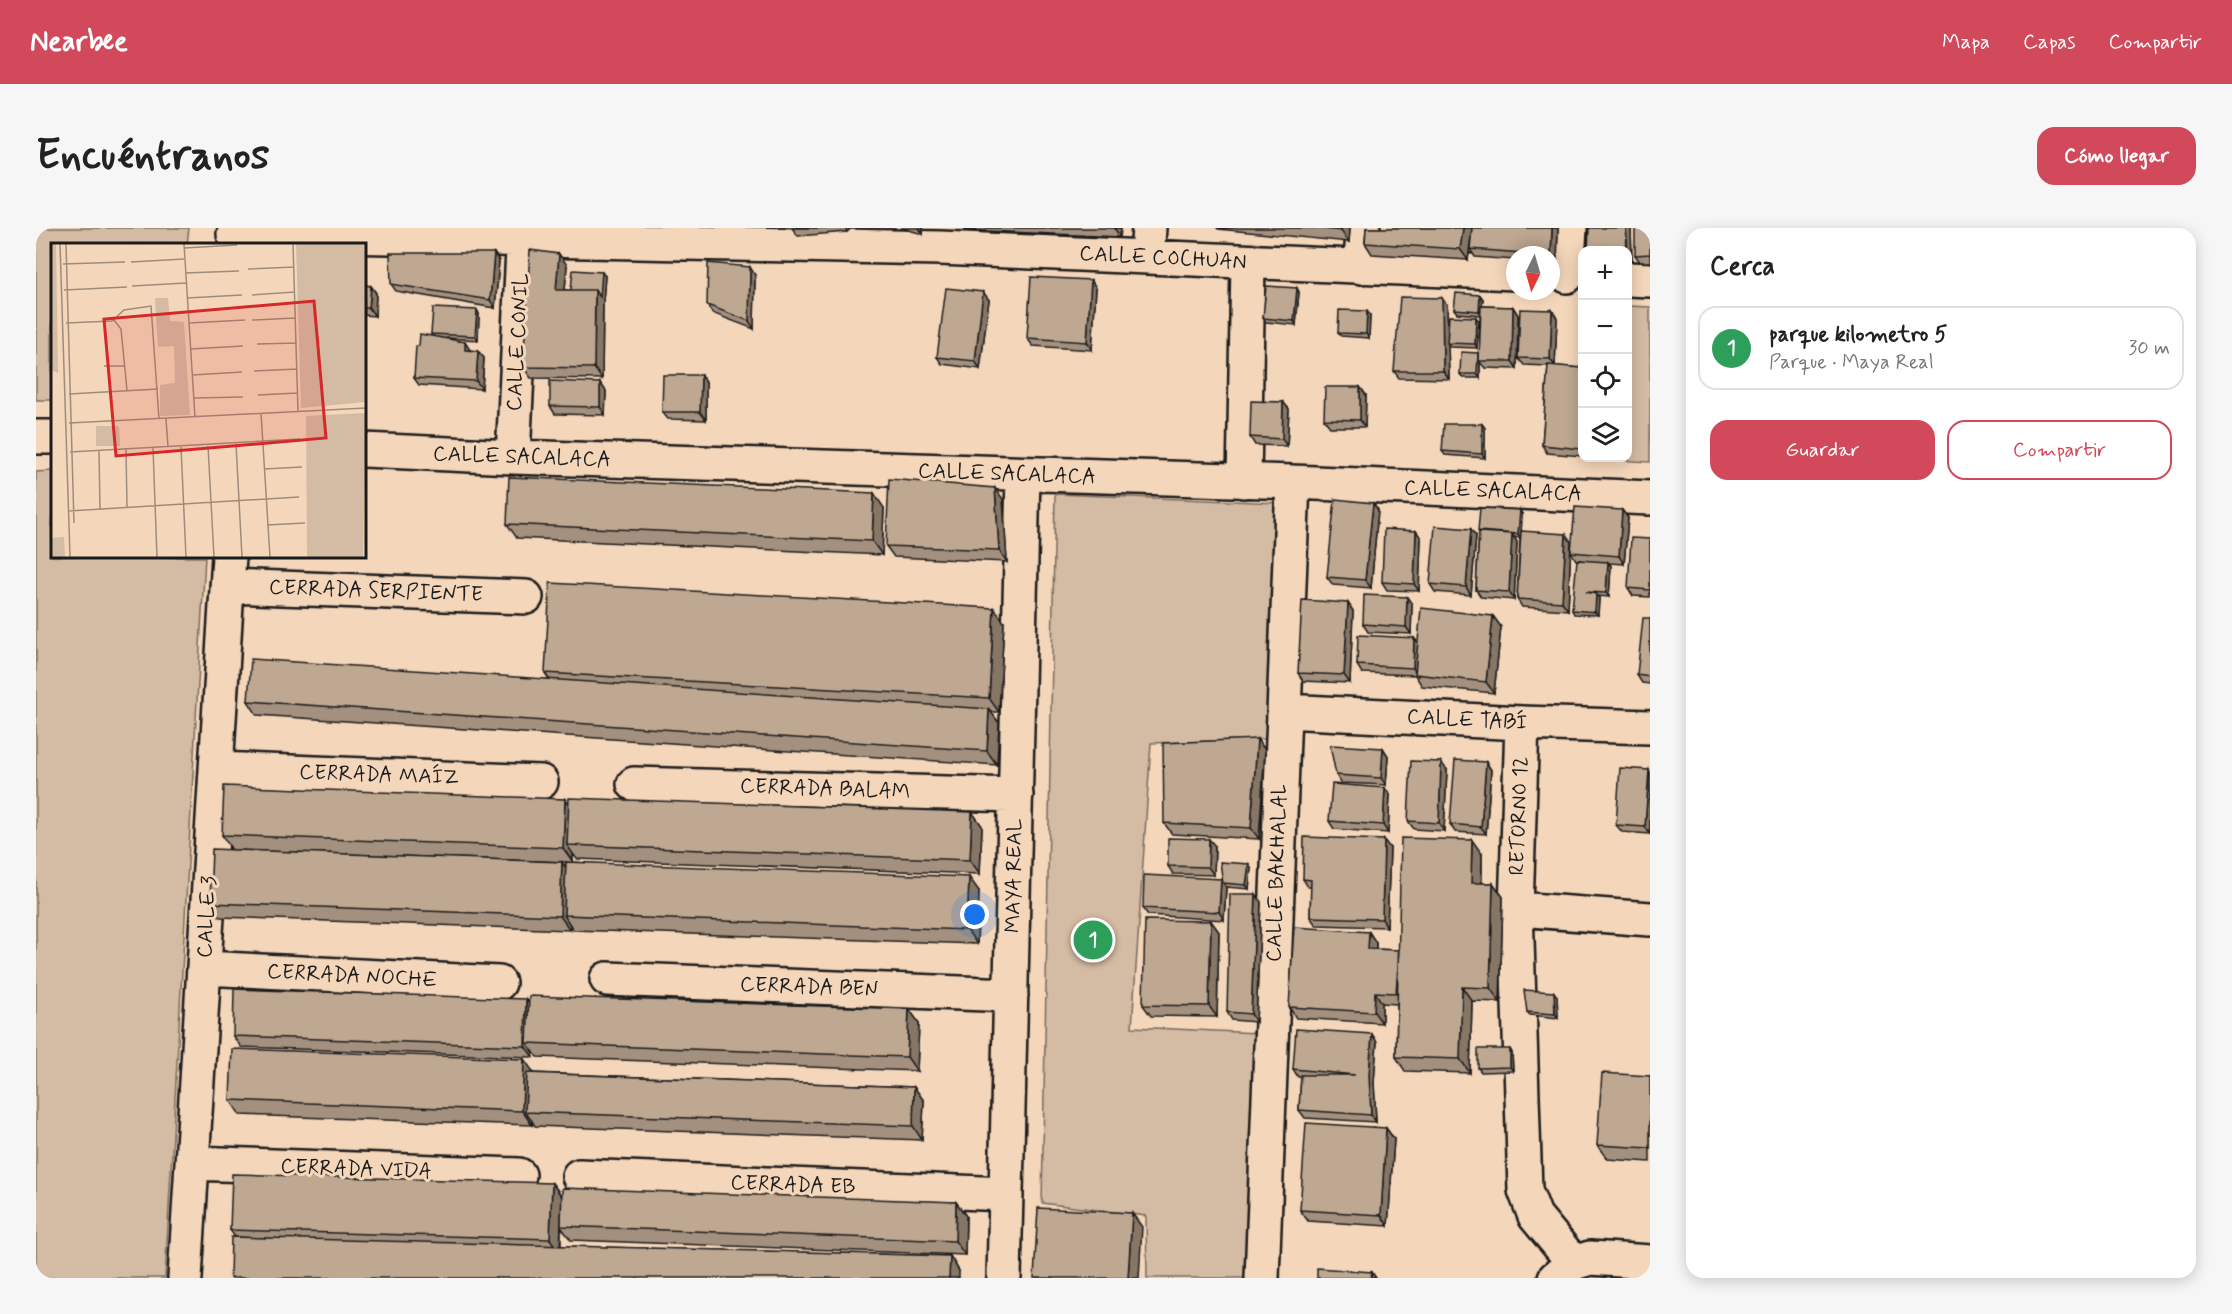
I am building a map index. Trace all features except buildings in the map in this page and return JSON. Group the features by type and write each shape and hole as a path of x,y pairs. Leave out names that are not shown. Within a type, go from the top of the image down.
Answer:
{"street":[{"path":"1361,267 1363,228"},
{"path":"1567,276 1570,228"},
{"name":"CALLE COCHUAN","path":"234,234 940,238 1148,243 1248,263 1506,273"},
{"name":"CALLE CONIL","path":"513,457 523,234"},
{"path":"1244,481 1248,263"},
{"path":"1632,279 1650,280"},
{"name":"CALLE SACALACA","path":"366,450 1023,475 1293,482 1650,498"},
{"name":"MAYA REAL","path":"1004,1278 1023,475"},
{"name":"CALLE BAKHALAL","path":"1262,1271 1293,482"},
{"name":"CERRADA SERPIENTE","path":"228,571 526,597"},
{"name":"CALLE 3","path":"185,1278 228,571"},
{"path":"984,613 1020,616"},
{"name":"CALLE TABÍ","path":"1284,711 1650,727"},
{"name":"RETORNO 12","path":"1522,723 1516,909 1525,1190 1535,1216 1564,1270"},
{"name":"CERRADA MAÍZ","path":"216,769 541,782"},
{"name":"CERRADA BALAM","path":"634,784 1016,795"},
{"path":"1516,909 1650,919"},
{"name":"CERRADA NOCHE","path":"204,968 499,983"},
{"name":"CERRADA BEN","path":"607,979 1011,995"},
{"name":"CERRADA VIDA","path":"192,1163 519,1175"},
{"name":"CERRADA EB","path":"579,1176 1006,1194"},
{"path":"1564,1270 1590,1258 1650,1262"}],"shaded area":[{"path":"36,228 189,228 187,243 51,243 51,400 36,400"},
{"path":"1632,306 1650,307 1650,462 1632,461"},
{"path":"51,471 51,558 205,558 165,1278 36,1278 36,472"},
{"path":"1055,494 1282,503 1267,739 1151,743 1132,1027 1257,1033 1248,1278 1147,1278 1146,1216 1042,1203"}],"place":[{"name":"parque kilometro 5","path":"1093,940"}]}
